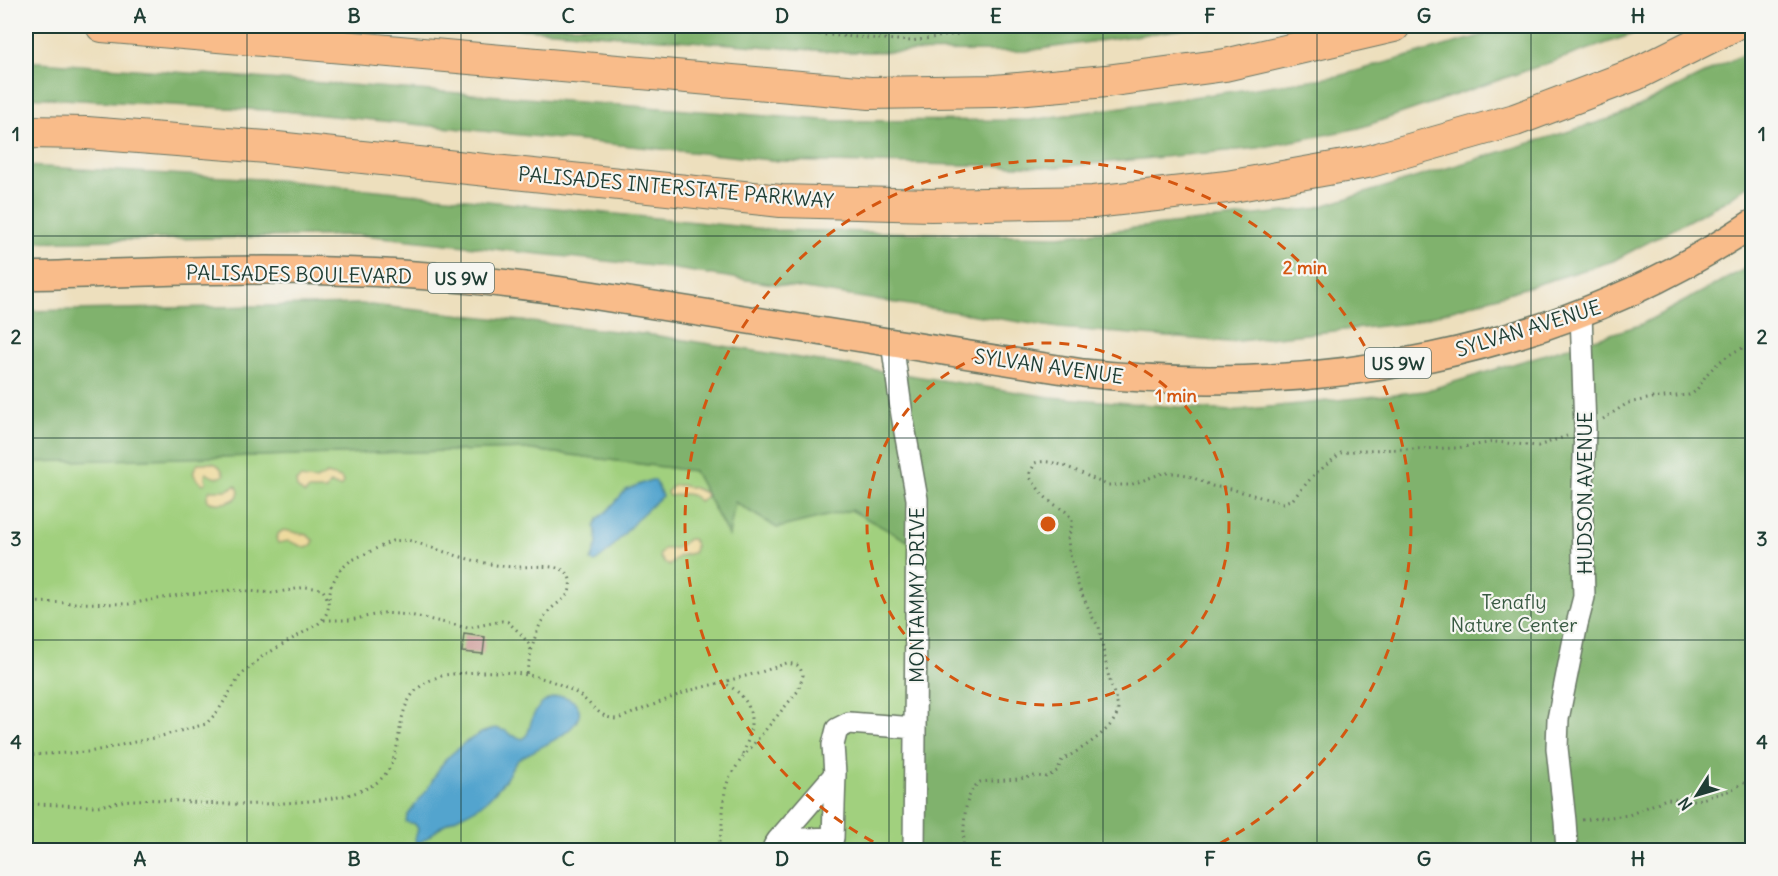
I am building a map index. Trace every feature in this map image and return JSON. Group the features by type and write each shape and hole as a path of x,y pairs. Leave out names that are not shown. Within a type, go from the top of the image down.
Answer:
{"highway":[{"path":"102,26 870,93 995,91 1106,81 1225,65 1394,26"},
{"name":"PALISADES INTERSTATE PARKWAY","path":"26,132 87,133 267,147 781,201 931,205 1093,202 1227,187 1367,162 1515,120 1636,74 1732,26"}],"main road":[{"name":"SYLVAN AVENUE","path":"892,342 1106,376 1251,380 1340,372 1419,359 1506,338 1581,313 1658,280 1752,225"},
{"name":"PALISADES BOULEVARD","path":"26,276 289,270 435,276 591,294 892,342"}],"street":[{"name":"HUDSON AVENUE","path":"1567,850 1557,748 1558,729 1584,597 1582,517 1585,428 1581,313"},
{"name":"MONTAMMY DRIVE","path":"892,342 917,499 914,850"},
{"path":"776,845 833,838 835,774 833,745 837,729 849,723 915,728"},
{"path":"776,845 835,774"}],"path":[{"path":"675,26 910,41 1010,26"},
{"path":"963,850 968,799 977,783 1050,776 1058,769 1062,760 1080,750 1113,723 1118,713 1099,627 1079,588 1069,551 1068,539 1072,519 1065,511 1042,495 1033,482 1030,473 1035,463 1053,462 1107,486 1130,485 1163,474 1182,474 1212,486 1282,503 1293,499 1312,476 1345,452 1456,447 1495,442 1538,446 1548,444 1604,419 1628,403 1694,393 1708,373 1730,354 1735,350 1752,345"},
{"path":"318,624 329,609 329,599 335,578 344,565 382,544 398,540 408,540 500,566 563,570 570,578 569,592 543,620 531,651 526,675"},
{"path":"26,602 129,604 180,594 232,590 274,592 306,587 322,589 329,599"},
{"path":"26,755 89,752 206,724 218,711 240,676 263,656 326,620 350,620 384,613 410,615 468,628 502,621 508,622 522,635 531,651"},
{"path":"26,804 94,806 132,800 230,804 306,801 347,796 373,785 386,774 410,695 424,684 444,675 483,671 540,678 573,691 609,719 618,719 688,691 787,663 797,665 801,668 803,675 798,691 738,763"},
{"path":"717,850 724,821 725,790 752,730 751,714 745,699 739,692 722,682"},
{"path":"1565,821 1629,815 1666,799 1695,801 1728,791 1752,779"}],"green space":[{"path":"484,26 1205,26 1026,51 841,52"},
{"path":"1511,26 1649,26 1627,36 1359,128 1258,148 1057,167 780,161 283,111 26,97 26,61 836,121 1031,120 1339,76"},
{"path":"1752,50 1752,182 1727,200 1613,261 1410,323 1229,342 1059,328 662,267 363,235 26,242 26,166 277,180 775,230 1059,236 1312,209 1619,116"},
{"name":"Tenafly Nature Center","path":"1752,265 1752,850 913,850 915,545 851,510 777,528 735,502 729,536 694,471 525,449 26,462 26,311 361,304 652,335 1050,397 1230,411 1425,391 1640,325"},
{"path":"525,449 694,471 728,535 734,502 777,528 851,510 916,545 913,850 26,850 26,462"}],"sand":[{"path":"199,463 215,464 220,467 224,475 215,477 206,473 206,483 202,484 194,474 194,469"},
{"path":"327,474 341,478 342,486 330,483 326,490 308,490 305,494 297,488 296,482 300,478 316,480"},
{"path":"236,485 239,491 235,499 224,503 208,501 207,496 210,490 227,490"},
{"path":"674,485 697,489 705,493 706,497 699,501 688,494 669,496 667,492"},
{"path":"284,530 307,535 314,541 306,548 289,541 278,543 277,535"},
{"path":"692,539 695,544 693,553 679,556 670,565 660,557 664,549 676,548"}],"water":[{"path":"655,480 662,496 640,516 608,552 595,562 591,561 597,543 595,526 598,519 626,490"},
{"path":"562,696 572,700 578,706 579,717 574,725 566,733 518,760 501,785 482,804 442,826 423,841 416,843 418,829 415,824 406,822 407,816 447,758 464,743 495,728 523,739 528,733 538,707 551,698"}],"building":[{"path":"464,634 485,637 483,654 462,652"}]}
